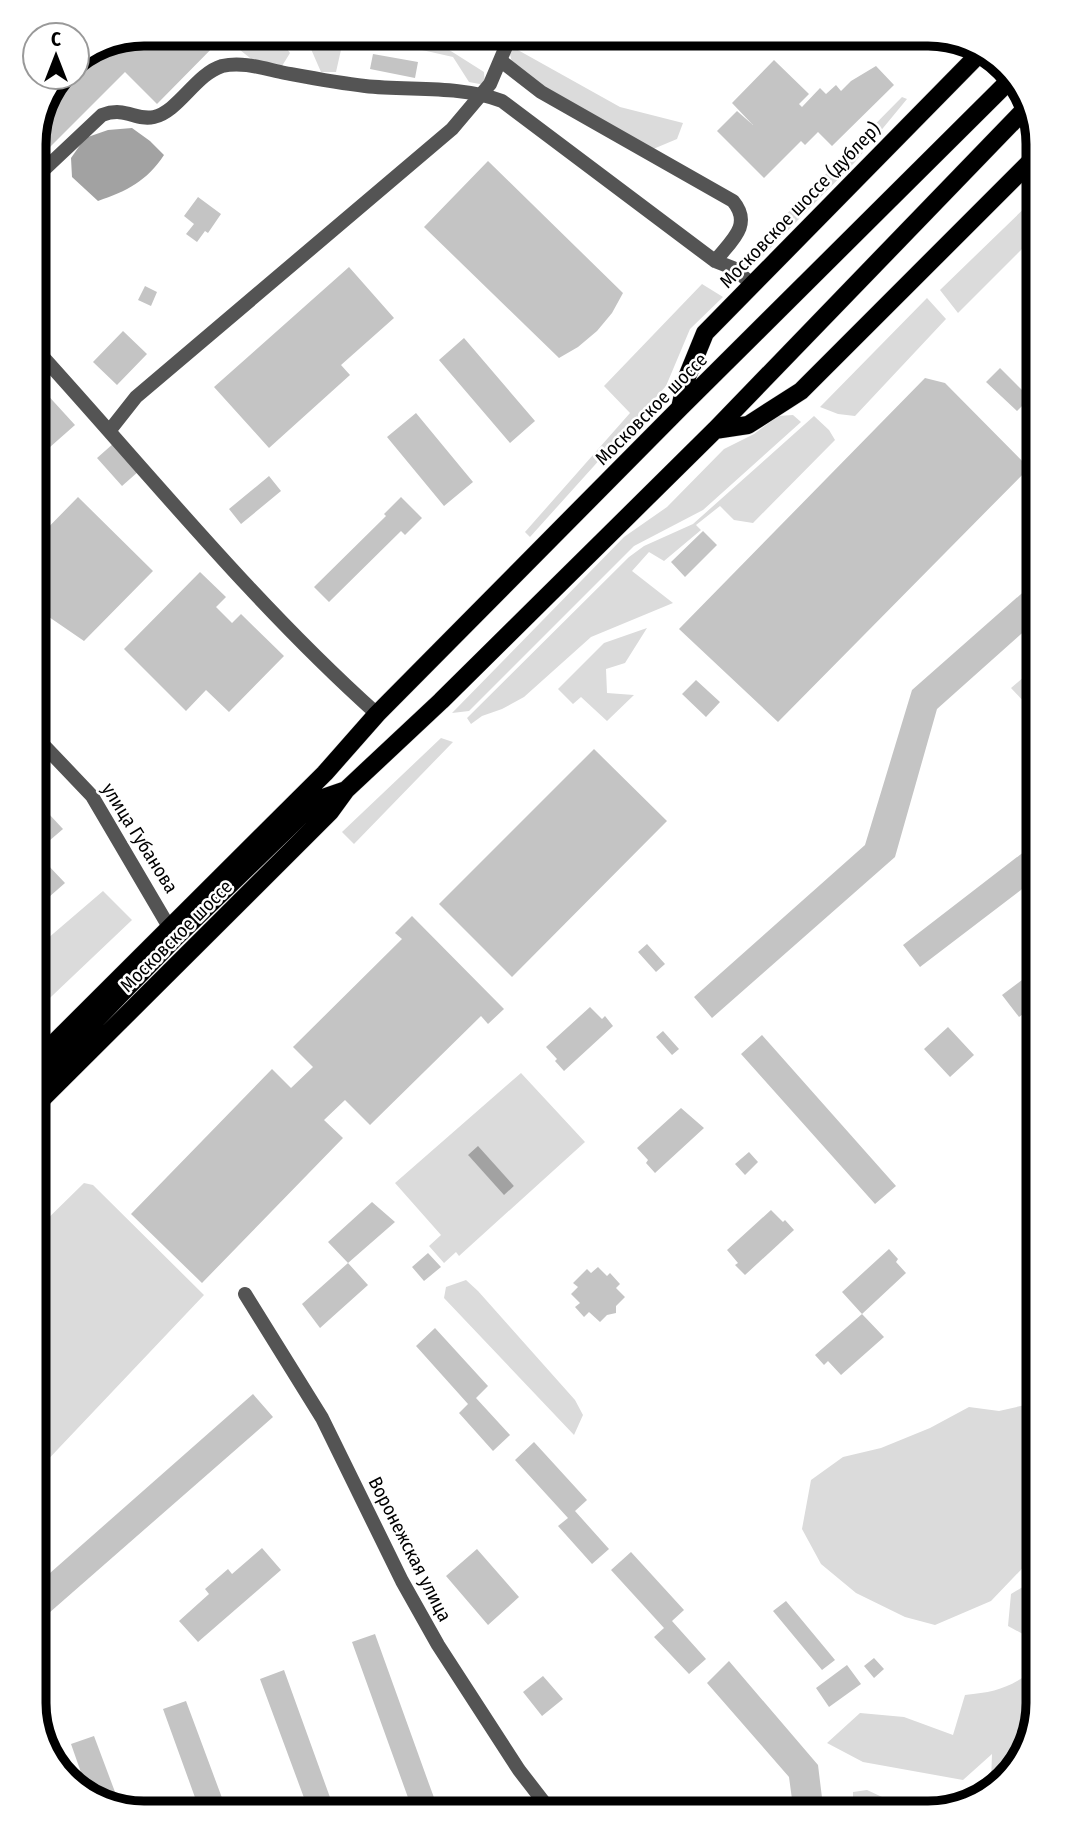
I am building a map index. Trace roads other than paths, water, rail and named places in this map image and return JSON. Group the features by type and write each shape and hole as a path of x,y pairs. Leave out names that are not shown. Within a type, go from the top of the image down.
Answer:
{"main road":[{"name":"Московское шоссе (дублер)","path":"680,408 687,377 705,333 975,58"},
{"name":"Московское шоссе","path":"46,1071 377,714 1005,85"},
{"name":"Московское шоссе","path":"46,1095 330,812 346,790 442,701 715,430 1021,114"},
{"path":"715,430 748,425 801,391 1026,167"},
{"name":"Московское шоссе","path":"317,800 325,773"},
{"name":"Московское шоссе","path":"46,1052 317,800 346,790"}],"street":[{"path":"110,430 136,397 452,129 483,94 506,46"},
{"path":"501,61 541,92 733,201 740,209 740,229 715,261"},
{"path":"46,168 102,115 123,111 154,117 165,112 205,76 225,65 254,66 365,86 483,94 502,101 715,261 733,268 752,284"},
{"path":"46,360 274,615 328,670 377,714"},
{"name":"улица Губанова","path":"46,748 92,796 173,932"},
{"name":"Воронежская улица","path":"245,1294 322,1418 402,1581 438,1645 519,1770 543,1801"}]}
